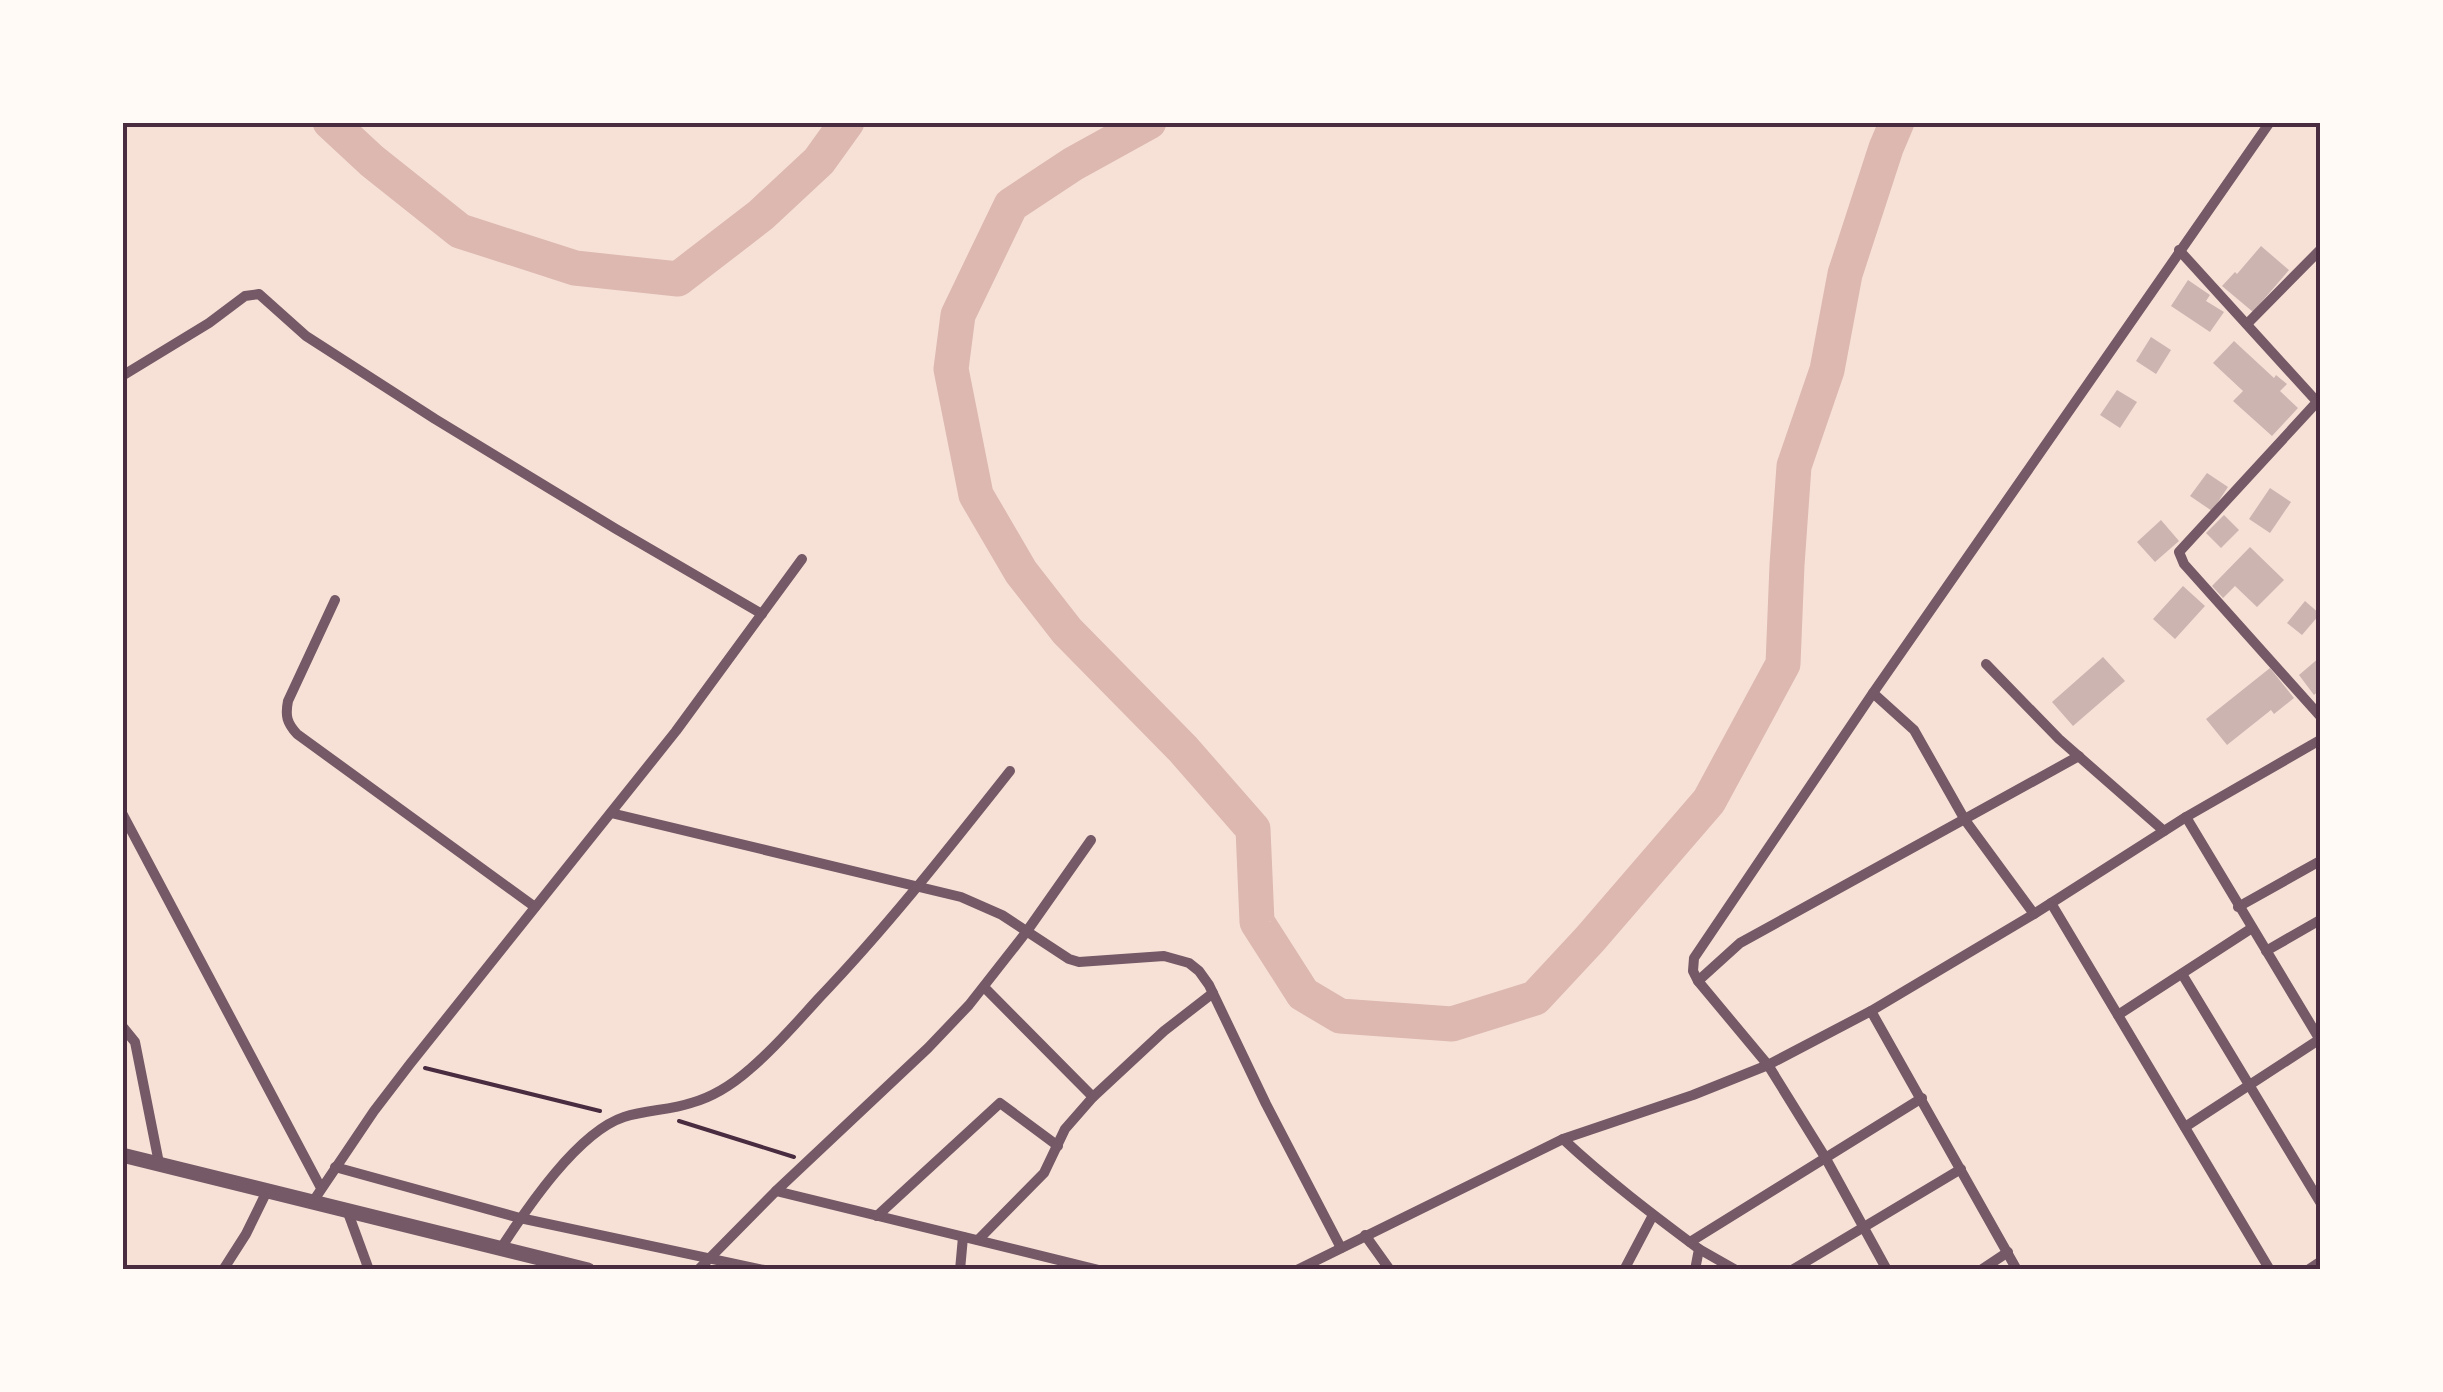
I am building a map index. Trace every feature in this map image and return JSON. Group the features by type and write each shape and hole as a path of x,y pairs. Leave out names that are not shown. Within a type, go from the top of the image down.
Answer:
{"street":[{"path":"1888,1270 1768,1064 1698,981 1693,971 1696,953 2270,122"},
{"path":"2180,250 2318,404 2179,552 2184,564 2320,716"},
{"path":"2247,324 2320,250"},
{"path":"122,376 209,323 245,296 260,294 306,336 435,419 762,614"},
{"path":"317,1194 410,1064 676,731 802,559"},
{"path":"335,600 288,701 288,724 535,907"},
{"path":"1986,664 2059,739 2164,831"},
{"path":"1874,693 1914,730 1965,820 2034,914"},
{"path":"1297,1270 1563,1139 1693,1095 1768,1064 1872,1011 2320,740"},
{"path":"1698,981 1740,943 2079,756"},
{"path":"501,1248 557,1172 602,1127 624,1117 706,1098 750,1069 918,888 1010,771"},
{"path":"611,812 961,897 1002,915 1052,950 1078,962 1164,956 1182,959 1200,971 1213,993 1340,1248"},
{"path":"122,813 317,1194"},
{"path":"2185,1127 2320,1040 2186,818"},
{"path":"698,1270 928,1048 984,987 1091,840"},
{"path":"2238,906 2320,861"},
{"path":"2051,903 2270,1270"},
{"path":"2266,951 2320,920"},
{"path":"2118,1016 2252,928"},
{"path":"2182,974 2320,1202"},
{"path":"984,987 1094,1097"},
{"path":"978,1240 1044,1172 1065,1128 1094,1097 1164,1031 1213,993"},
{"path":"1872,1011 2018,1270"},
{"path":"122,1026 135,1042 158,1164"},
{"path":"1694,1245 1824,1157 1922,1098"},
{"path":"877,1216 1000,1103 1058,1146"},
{"path":"1563,1139 1653,1216 1736,1270"},
{"path":"122,1155 266,1190 317,1194 348,1210 588,1270"},
{"path":"335,1167 520,1218 764,1270"},
{"path":"1792,1270 1961,1169"},
{"path":"223,1270 246,1234 266,1190"},
{"path":"776,1192 1099,1270"},
{"path":"348,1210 369,1270"},
{"path":"1624,1270 1653,1216"},
{"path":"1365,1235 1390,1270"},
{"path":"960,1270 963,1237"},
{"path":"1694,1245 1695,1270"},
{"path":"1981,1270 2008,1252"},
{"path":"2308,1270 2320,1262"}],"path":[{"path":"410,1064 624,1117"},
{"path":"650,1112 808,1161"}],"building":[{"path":"2261,246 2289,270 2253,312 2222,286"},
{"path":"2188,280 2210,295 2206,301 2224,312 2210,332 2171,306"},
{"path":"2151,337 2171,350 2156,374 2136,361"},
{"path":"2234,341 2274,378 2276,375 2287,384 2280,391 2298,408 2272,436 2233,401 2243,391 2213,363"},
{"path":"2117,390 2137,402 2120,428 2100,415"},
{"path":"2207,473 2228,487 2212,511 2190,496"},
{"path":"2270,488 2291,502 2270,533 2249,519"},
{"path":"2224,515 2239,530 2221,548 2206,533"},
{"path":"2161,520 2179,541 2155,562 2137,542"},
{"path":"2250,547 2284,580 2257,607 2235,586 2223,598 2212,586"},
{"path":"2183,586 2205,606 2175,639 2153,619"},
{"path":"2305,601 2320,614 2302,635 2287,623"},
{"path":"2103,657 2125,681 2073,726 2052,702"},
{"path":"2320,657 2320,690 2314,695 2299,675"},
{"path":"2270,668 2294,698 2274,714 2271,710 2227,745 2206,719"}],"waterway":[{"path":"330,122 460,231 575,268 678,279 761,215 819,161 847,122"},
{"path":"1149,122 1073,164 1011,205 958,315 951,369 976,495 1021,572 1067,631 1183,749 1253,829 1257,922 1303,994 1340,1016 1452,1024 1535,998 1590,939 1709,801 1783,664 1794,466 1827,370 1845,274 1897,122"}]}
